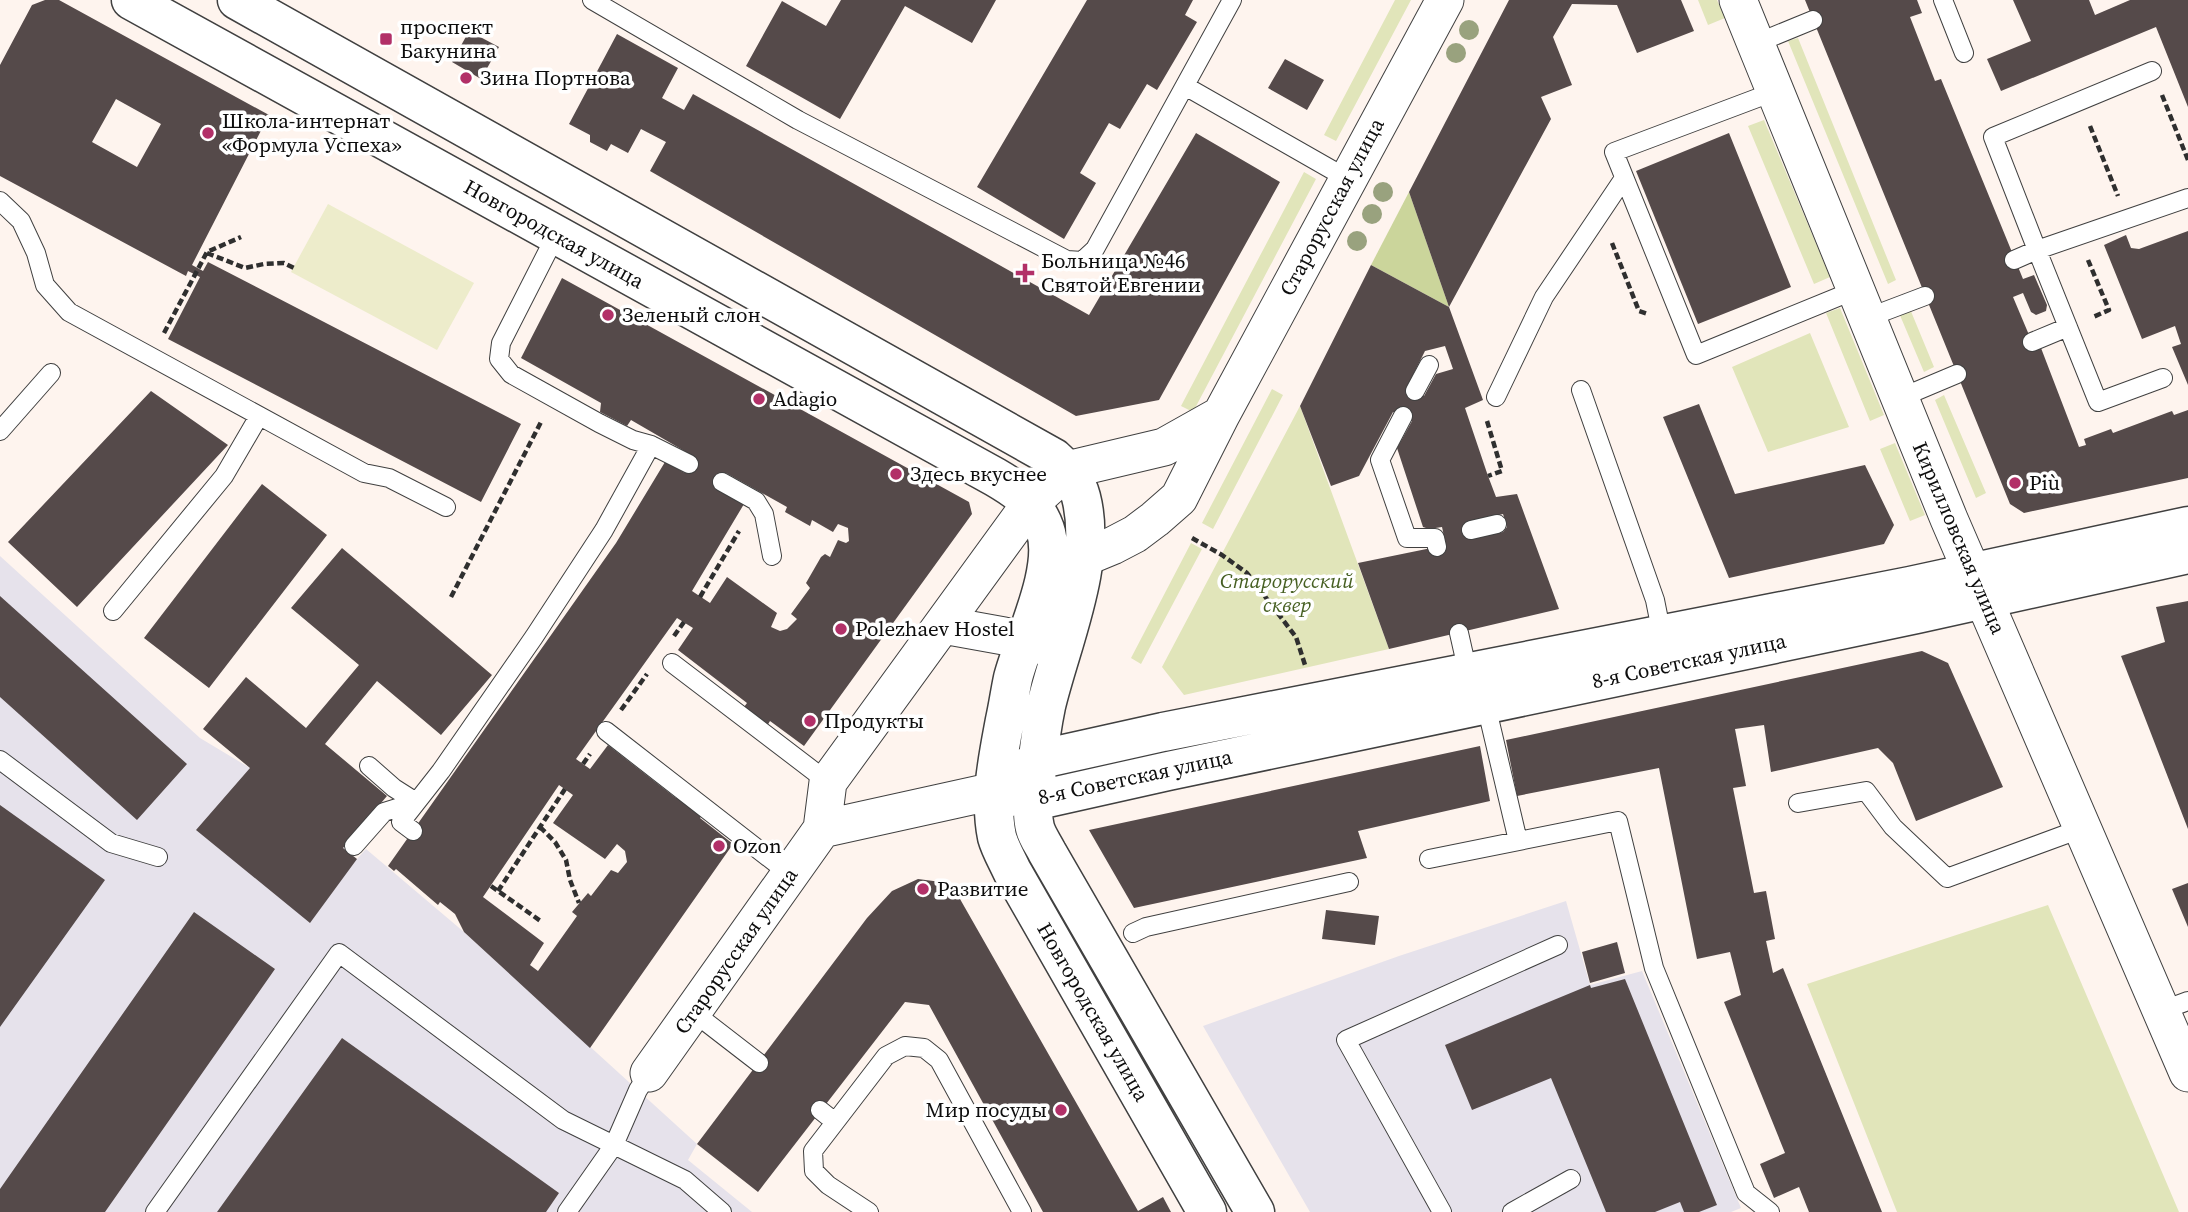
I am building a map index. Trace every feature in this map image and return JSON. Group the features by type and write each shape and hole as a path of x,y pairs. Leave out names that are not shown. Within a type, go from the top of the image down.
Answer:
{"street":[{"name":"Новгородская улица","path":"131,0 1021,492 1031,503 1065,559 1075,610 1046,707 1034,801 1035,828 1255,1212"},
{"name":"Новгородская улица","path":"237,0 1054,458 1067,470 1081,495 1085,524 1040,600 1013,678 994,792 998,839 1012,871 1207,1212"},
{"name":"Старорусская улица","path":"1065,559 1135,534 1179,498 1444,0"},
{"name":"Кирилловская улица","path":"1738,0 1900,398 2083,828 2175,1006 2188,1073"},
{"name":"Старорусская улица","path":"649,1073 822,830 828,782 1031,503 1067,470 1164,447 1221,415"},
{"name":"8-я Советская улица","path":"994,792 1038,760 1163,732 1478,683 1979,586 2188,526"},
{"name":"8-я Советская улица","path":"994,792 1034,801 1662,635 2188,554"},
{"path":"943,625 1062,651"},
{"path":"822,830 994,792"}],"lane":[{"path":"592,0 798,120 1067,260 1082,261 1095,249 1232,0"},
{"path":"1947,1 1964,53"},
{"path":"1756,43 1813,20"},
{"path":"2152,71 1993,137 2098,402 2163,379"},
{"path":"1185,86 1348,178"},
{"path":"1776,92 1614,152 1696,355 1861,304 1925,296"},
{"path":"1496,397 1544,297 1624,177"},
{"path":"2014,260 2188,198"},
{"path":"0,201 21,221 36,253 45,285 69,313 365,473 389,478 446,507"},
{"path":"556,235 501,343 499,359 511,374 554,398 633,440 651,445 690,464"},
{"path":"2032,342 2068,327"},
{"path":"1415,391 1429,365"},
{"path":"0,431 51,373"},
{"path":"1900,398 1957,374"},
{"path":"1581,390 1655,600 1662,635"},
{"path":"113,611 224,476 259,416"},
{"path":"1403,416 1380,460 1407,538 1439,540"},
{"path":"414,831 401,822 441,771 534,637 604,530 651,445"},
{"path":"722,482 756,502 764,514 772,556"},
{"path":"1471,530 1497,524"},
{"path":"1459,634 1478,683 1518,841"},
{"path":"672,663 828,782"},
{"path":"607,731 791,874"},
{"path":"0,760 111,843 158,857"},
{"path":"369,766 394,788 416,802"},
{"path":"1798,803 1866,791 1893,827 1947,878 2083,828"},
{"path":"354,846 384,812 416,802"},
{"path":"1429,859 1618,821 1654,968 1746,1193 1770,1212"},
{"path":"1133,933 1146,927 1349,883"},
{"path":"1441,1212 1346,1040 1558,945"},
{"path":"155,1212 339,953 563,1120 685,1180 722,1212"},
{"path":"693,1012 759,1063"},
{"path":"869,1212 828,1185 814,1171 813,1151 886,1056 905,1046 924,1048 939,1060 1022,1212"},
{"path":"567,1212 614,1145 638,1090 649,1073"},
{"path":"820,1110 835,1122"},
{"path":"1512,1212 1571,1179"}],"path":[{"path":"2152,71 2188,160"},
{"path":"2080,101 2127,219"},
{"path":"2068,327 2109,310 2078,236"},
{"path":"152,358 207,252 241,237"},
{"path":"207,252 245,268 284,263 294,268"},
{"path":"1489,476 1502,471 1486,422 1496,397"},
{"path":"451,597 554,398"},
{"path":"701,597 756,502"},
{"path":"1192,538 1247,573 1296,637 1307,675"},
{"path":"669,644 684,622"},
{"path":"583,764 653,665"},
{"path":"498,891 565,789"},
{"path":"540,827 555,842 566,860 579,903"},
{"path":"491,886 542,922"}],"shaded area":[{"path":"0,556 200,738 250,768 357,859 366,849 464,932 697,1144 688,1160 752,1212 0,1212"},
{"path":"1566,901 1590,985 1642,971 1741,1208 1731,1212 1310,1212 1203,1026 1399,956"}],"green space":[{"path":"1395,0 1411,0 1336,141 1324,135"},
{"path":"1698,0 1717,0 1725,18 1708,25"},
{"path":"1798,38 1896,280 1888,284 1788,41"},
{"path":"1764,120 1830,277 1814,284 1748,126"},
{"path":"1304,172 1316,179 1193,412 1181,406"},
{"path":"1409,192 1449,307 1371,265"},
{"path":"328,204 474,283 437,350 291,272"},
{"path":"1840,308 1884,415 1870,421 1826,313"},
{"path":"1910,309 1934,367 1924,372 1899,313"},
{"path":"1810,333 1849,427 1768,452 1732,367"},
{"path":"1272,389 1283,395 1213,529 1202,523"},
{"path":"1944,395 1986,493 1976,498 1935,400"},
{"name":"Старорусский сквер","path":"1300,406 1389,649 1184,695 1162,667"},
{"path":"1895,443 1925,515 1910,521 1880,449"},
{"path":"1191,543 1202,549 1141,664 1131,658"},
{"path":"2048,905 2179,1212 1897,1212 1807,984"}],"building":[{"path":"45,0 59,0 269,115 192,265 203,271 208,262 521,424 481,502 168,339 200,277 188,271 186,276 0,176 0,65 32,5","holes":["116,99 161,124 137,167 92,142"]},
{"path":"841,0 996,0 972,43 905,6 840,119 746,66 782,1 826,26"},
{"path":"1087,0 1193,0 1185,15 1197,22 1157,90 1147,84 1120,129 1109,123 1080,173 1096,183 1064,239 977,187"},
{"path":"1509,0 1681,0 1694,31 1637,53 1617,5 1572,4 1553,37 1572,85 1541,97 1551,119 1449,307 1409,192"},
{"path":"1805,0 1917,0 1922,13 1910,17 1935,81 1941,79 2023,279 2034,275 2047,305 2046,311 2036,315 2031,312 2023,293 2013,297 2035,349 2041,348 2079,447 2086,445 2084,439 2111,429 2113,433 2172,411 2174,415 2188,410 2188,478 2024,513 2010,504"},
{"path":"2013,0 2089,0 2095,15 2130,0 2188,0 2188,107 2156,27 2001,91 1987,59 2031,41"},
{"path":"469,31 499,47 481,79 452,62"},
{"path":"617,34 678,68 662,98 684,110 693,94 1089,315 1196,133 1280,182 1159,400 1076,416 650,171 666,142 641,129 628,153 611,144 607,151 590,142 590,135 569,124"},
{"path":"1285,59 1324,80 1307,110 1268,88"},
{"path":"1729,133 1791,287 1698,324 1636,171"},
{"path":"2188,231 2188,385 2172,347 2181,344 2175,326 2142,339 2104,245 2126,235 2131,248 2139,249"},
{"path":"1371,265 1449,307 1483,400 1465,408 1488,476 1496,497 1517,494 1559,609 1389,649 1358,563 1446,545 1442,527 1423,527 1397,448 1412,421 1393,412 1359,476 1331,486 1300,406","holes":["1445,346 1453,369 1436,374 1424,396 1407,387 1425,351","1503,514 1507,527 1503,532 1473,539 1469,523"]},
{"path":"562,278 969,502 972,514 804,746 770,721 767,726 744,707 747,703 678,650 693,628 677,618 576,759 590,769 608,745 676,798 680,793 704,813 700,818 733,844 590,1048 464,932 455,914 440,902 438,905 396,869 394,871 388,866 616,543 665,462 685,473 693,456 631,420 627,426 600,412 601,403 521,358","holes":["726,473 787,507 785,512 810,526 812,520 833,532 838,524 848,528 849,541 846,543 838,540 830,557 825,554 821,557 806,583 810,588 791,614 797,619 787,629 780,631 771,627 777,613 727,577 710,603 692,591 744,504 718,490","559,785 573,795 553,823 605,859 617,844 625,851 627,862 618,873 611,870 591,896 588,893 572,912 577,916 538,971 530,965 544,943 483,897"]},
{"path":"151,391 228,445 77,607 8,542"},
{"path":"1699,404 1735,494 1865,465 1894,525 1884,544 1729,578 1663,417"},
{"path":"262,484 327,535 209,688 144,638"},
{"path":"342,548 492,675 441,735 377,681 325,744 387,796 343,848 357,859 310,923 196,830 250,768 203,729 246,677 306,728 359,665 291,608"},
{"path":"0,596 187,764 137,820 0,697"},
{"path":"2188,601 2188,829 2121,656 2165,642 2156,607"},
{"path":"1922,651 1948,663 2003,787 1916,821 1893,763 1878,748 1771,772 1764,725 1735,729 1746,786 1733,788 1754,893 1766,891 1775,939 1766,941 1773,973 1783,968 1882,1212 1809,1212 1799,1187 1774,1198 1760,1164 1785,1153 1724,1002 1741,995 1730,952 1697,959 1659,768 1517,796 1506,740"},
{"path":"1480,746 1490,801 1358,831 1367,858 1134,908 1089,830"},
{"path":"0,805 105,880 0,1027"},
{"path":"918,879 941,882 960,899 1138,1211 1163,1197 1171,1212 1043,1212 929,1005 905,1002 758,1192 697,1144 867,918 892,891"},
{"path":"2188,883 2188,927 2172,889"},
{"path":"1326,910 1379,916 1375,945 1322,939"},
{"path":"194,912 275,969 105,1212 0,1212 0,1189"},
{"path":"1617,942 1625,973 1590,983 1582,952"},
{"path":"1625,979 1717,1205 1699,1212 1684,1212 1680,1202 1655,1212 1606,1212 1551,1078 1472,1110 1445,1045 1590,985 1591,988"},
{"path":"342,1038 559,1193 546,1212 217,1212"}],"place":[{"name":"проспект Бакунина","path":"386,39"},
{"name":"Зина Портнова","path":"466,78"},
{"name":"Школа-интернат «Формула Успеха»","path":"208,133"},
{"name":"Больница №46 Святой Евгении","path":"1025,273"},
{"name":"Зеленый слон","path":"608,315"},
{"name":"Adagio","path":"759,399"},
{"name":"Здесь вкуснее","path":"896,474"},
{"name":"Più","path":"2015,483"},
{"name":"Polezhaev Hostel","path":"841,629"},
{"name":"Продукты","path":"810,721"},
{"name":"Ozon","path":"719,846"},
{"name":"Развитие","path":"923,889"},
{"name":"Мир посуды","path":"1061,1110"}]}
